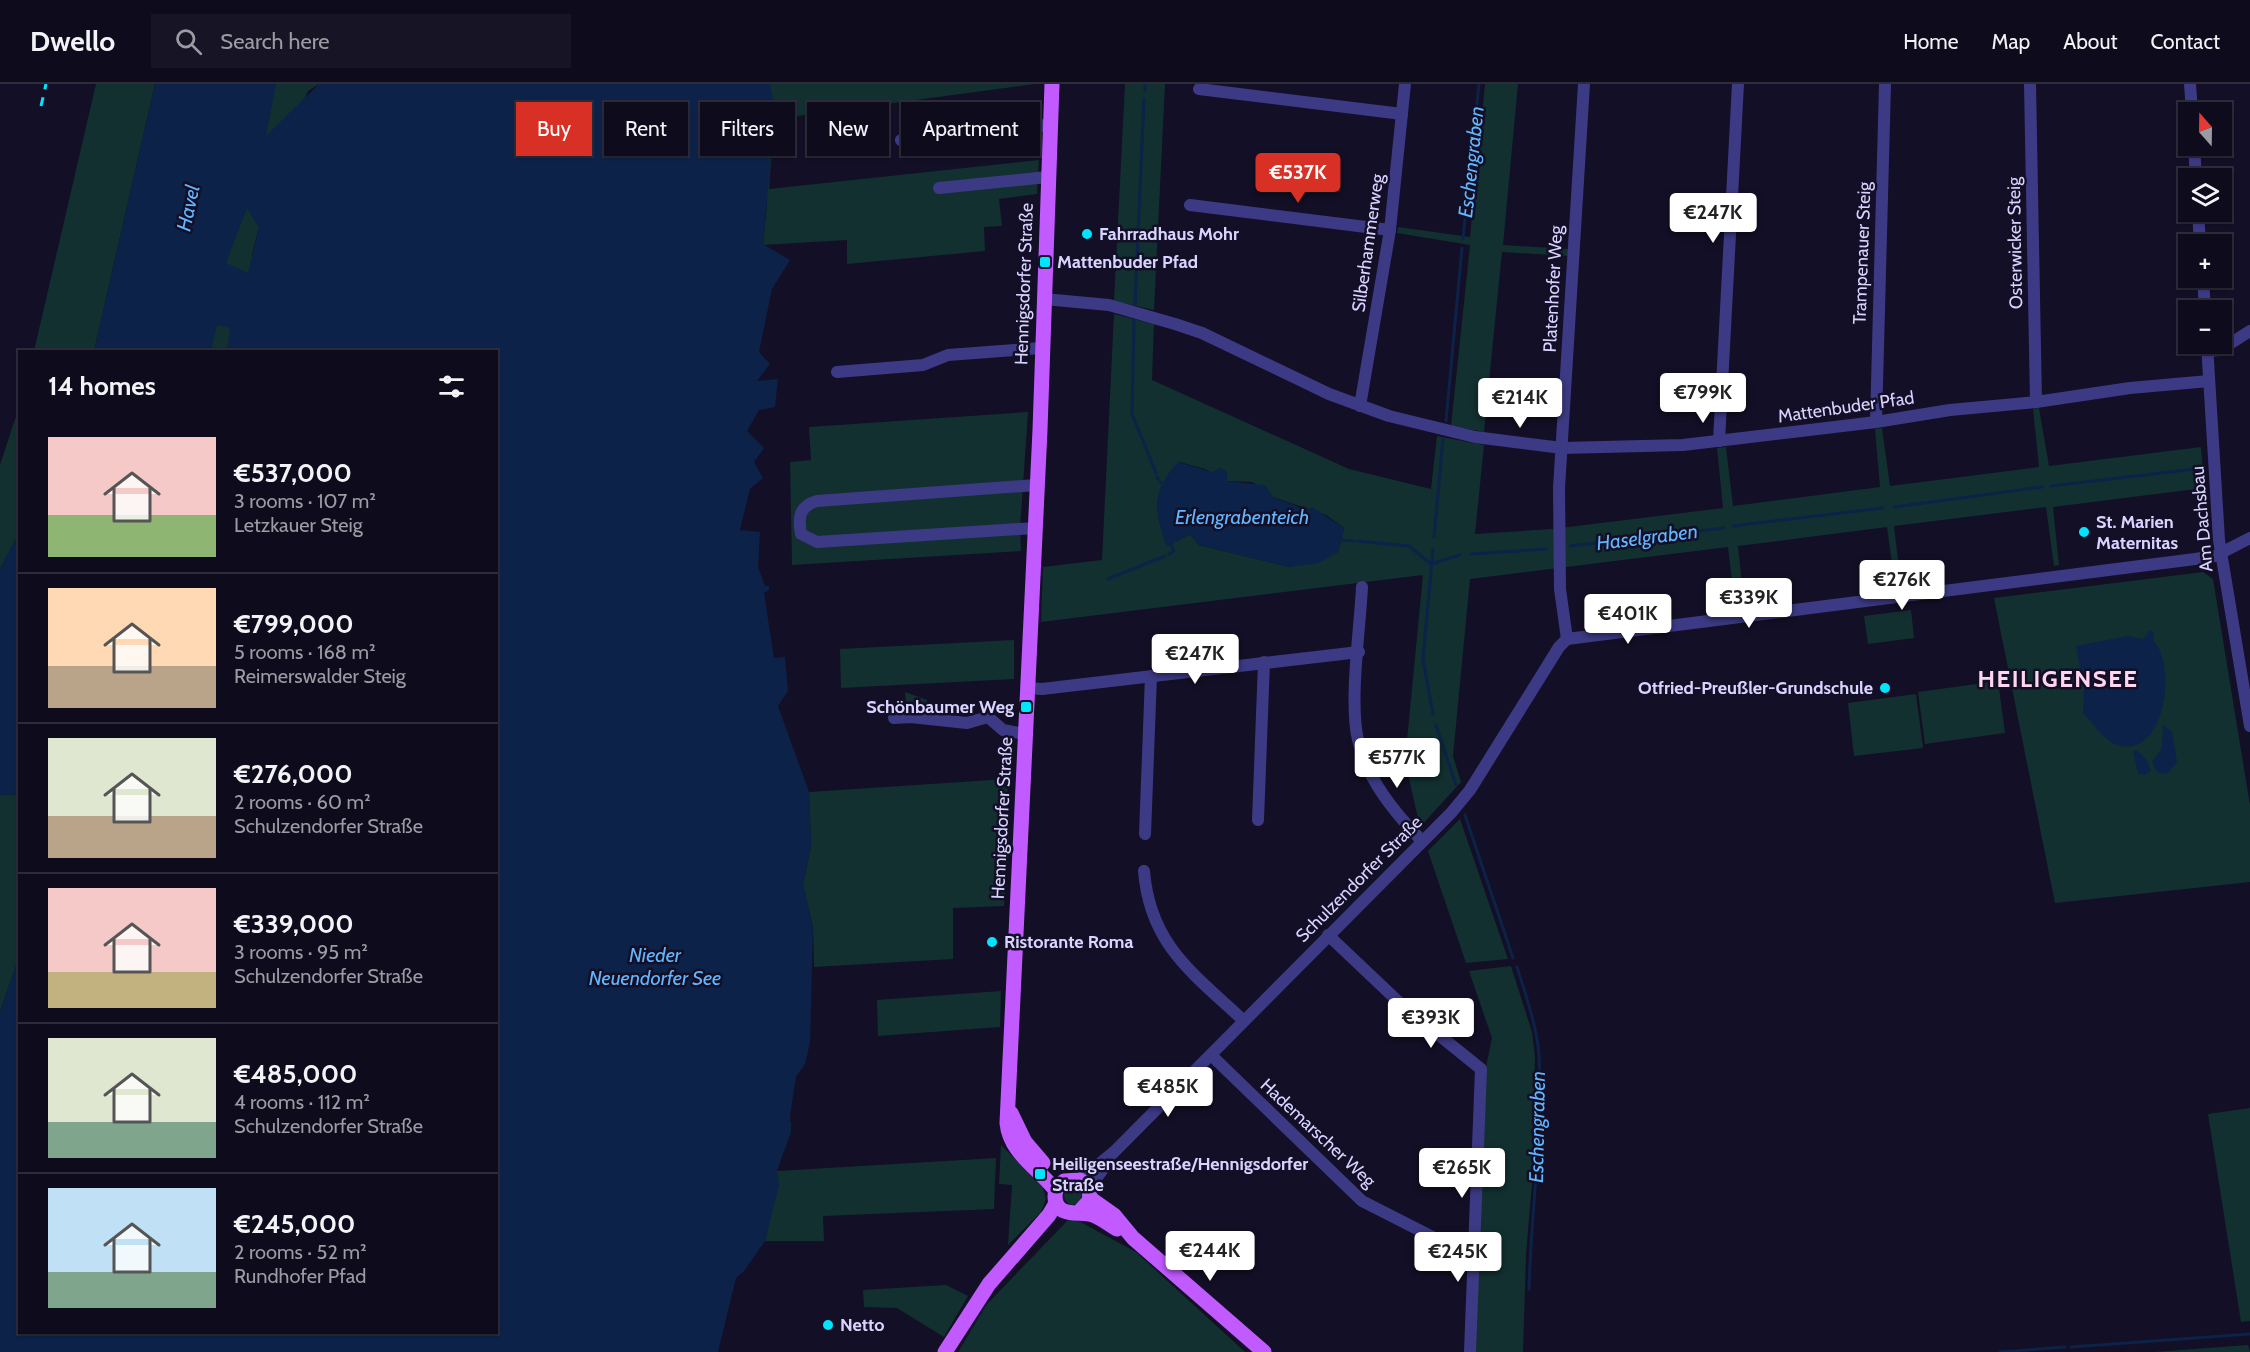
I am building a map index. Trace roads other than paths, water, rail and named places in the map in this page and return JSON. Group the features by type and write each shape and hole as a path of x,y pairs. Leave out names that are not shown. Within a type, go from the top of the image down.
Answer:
{"main road":[{"name":"Hennigsdorfer Straße","path":"1052,84 1010,1110 1007,1123 1011,1142 1065,1205"},
{"name":"Hennigsdorfer Straße","path":"1010,1110 1032,1152 1054,1172 1082,1186 1122,1223 1133,1238"},
{"path":"945,1352 985,1290 1026,1244 1065,1205 1088,1206 1082,1186 1062,1183 1065,1205"},
{"path":"1065,1205 1096,1216 1133,1238 1264,1352"}],"street":[{"name":"Silberhammerweg","path":"1360,406 1390,230 1405,84"},
{"name":"Platenhofer Weg","path":"1567,639 1563,626 1558,554 1562,448 1584,84"},
{"path":"1719,441 1738,84"},
{"name":"Trampenauer Steig","path":"1876,422 1885,84"},
{"name":"Osterwicker Steig","path":"2030,84 2036,402"},
{"path":"2190,84 2191,102"},
{"path":"1199,89 1402,114"},
{"path":"1040,125 1051,126"},
{"path":"939,188 1047,177"},
{"path":"1190,205 1390,230"},
{"name":"Mattenbuder Pfad","path":"1044,299 1109,305 1175,324 1360,406 1475,437 1562,448 1647,448 1719,441 1876,422 1950,410 2036,402 2130,388 2209,381"},
{"path":"2232,342 2250,331"},
{"path":"837,372 923,364 948,354 1041,348"},
{"name":"Am Dachsbau","path":"2208,354 2220,553 2250,726"},
{"path":"1034,528 817,542 801,534 799,522 802,510 808,503 817,501 1036,485"},
{"path":"1567,639 2177,562 2220,553 2250,538"},
{"path":"1362,587 1355,713 1360,748 1380,791 1421,840"},
{"name":"Schulzendorfer Straße","path":"1082,1186 1470,790 1559,647 1567,639"},
{"path":"1027,688 1042,689 1359,652"},
{"path":"1258,820 1264,662"},
{"path":"1145,834 1151,676"},
{"path":"894,718 911,717 967,723 988,717 1003,730 1025,734"},
{"path":"1144,871 1148,907 1165,942 1244,1021"},
{"path":"1328,935 1408,1011 1481,1069 1470,1352"},
{"name":"Hademarscher Weg","path":"1211,1055 1362,1201 1474,1258"}],"water":[{"name":"Nieder Neuendorfer See","path":"155,84 276,84 266,136 319,84 770,84 773,102 700,102 700,156 771,156 763,244 790,260 772,289 759,352 770,364 757,381 778,379 775,407 759,410 747,431 764,448 754,462 763,478 750,489 740,530 760,532 758,567 765,586 769,586 769,590 764,593 774,658 785,657 788,691 778,706 809,792 811,846 803,885 813,928 810,1043 805,1064 796,1077 790,1116 791,1132 777,1170 779,1186 765,1241 744,1271 736,1278 718,1352 0,1352 0,1012 18,960 18,1334 498,1334 498,350 227,350 230,328 217,325 211,350 94,350","holes":["247,208 259,228 248,273 226,263"]},
{"name":"Erlengrabenteich","path":"1178,462 1212,472 1220,468 1227,471 1227,481 1265,485 1273,497 1307,510 1312,507 1344,528 1338,552 1319,563 1289,567 1199,545 1190,534 1167,547 1159,522 1159,492"},
{"path":"18,535 18,794 0,795 0,569"},
{"path":"2150,630 2154,632 2153,641 2161,652 2165,669 2162,707 2156,724 2147,738 2134,746 2118,745 2103,736 2083,713 2084,689 2076,646 2128,636 2143,639"},
{"path":"2163,725 2172,731 2177,762 2167,774 2157,772 2152,762 2162,748"},
{"path":"2137,750 2147,760 2151,771 2145,775 2138,774 2133,751"}],"waterway":[{"path":"1145,84 1145,91"},
{"name":"Eschengraben","path":"1463,239 1479,84"},
{"path":"1135,304 1144,99"},
{"name":"Eschengraben","path":"1446,421 1462,248"},
{"path":"1134,320 1132,414 1156,473"},
{"name":"Eschengraben","path":"1434,537 1443,439"},
{"name":"Haselgraben","path":"2051,486 2195,469"},
{"path":"1157,477 1161,483"},
{"name":"Haselgraben","path":"1894,507 2042,487"},
{"name":"Haselgraben","path":"1733,526 1883,508"},
{"name":"Haselgraben","path":"1570,546 1724,528"},
{"path":"1341,540 1354,541"},
{"path":"1358,541 1409,546 1431,564 1460,555"},
{"path":"1169,554 1174,551 1171,545"},
{"name":"Eschengraben","path":"1433,549 1423,659 1433,714"},
{"name":"Haselgraben","path":"1471,554 1547,549"},
{"path":"1108,579 1165,556"},
{"name":"Eschengraben","path":"1436,725 1456,785"},
{"name":"Eschengraben","path":"1465,815 1513,958"},
{"name":"Eschengraben","path":"1517,967 1534,1022 1539,1056 1538,1144 1529,1289"},
{"path":"2071,1347 2250,1334"},
{"path":"2000,1352 2065,1347"}],"railway":[{"path":"41,106 46,84"}],"place":[{"name":"Fahrradhaus Mohr","path":"1087,234"},
{"name":"Mattenbuder Pfad","path":"1045,262"},
{"name":"St. Marien Maternitas","path":"2084,532"},
{"name":"Otfried-Preußler-Grundschule","path":"1885,688"},
{"name":"Schönbaumer Weg","path":"1026,707"},
{"name":"Ristorante Roma","path":"992,942"},
{"name":"Heiligenseestraße/Hennigsdorfer Straße","path":"1040,1174"},
{"name":"Netto","path":"828,1325"}],"district":[{"name":"HEILIGENSEE","path":"2058,678"}],"water label":[{"name":"Havel","path":"188,208"}]}
